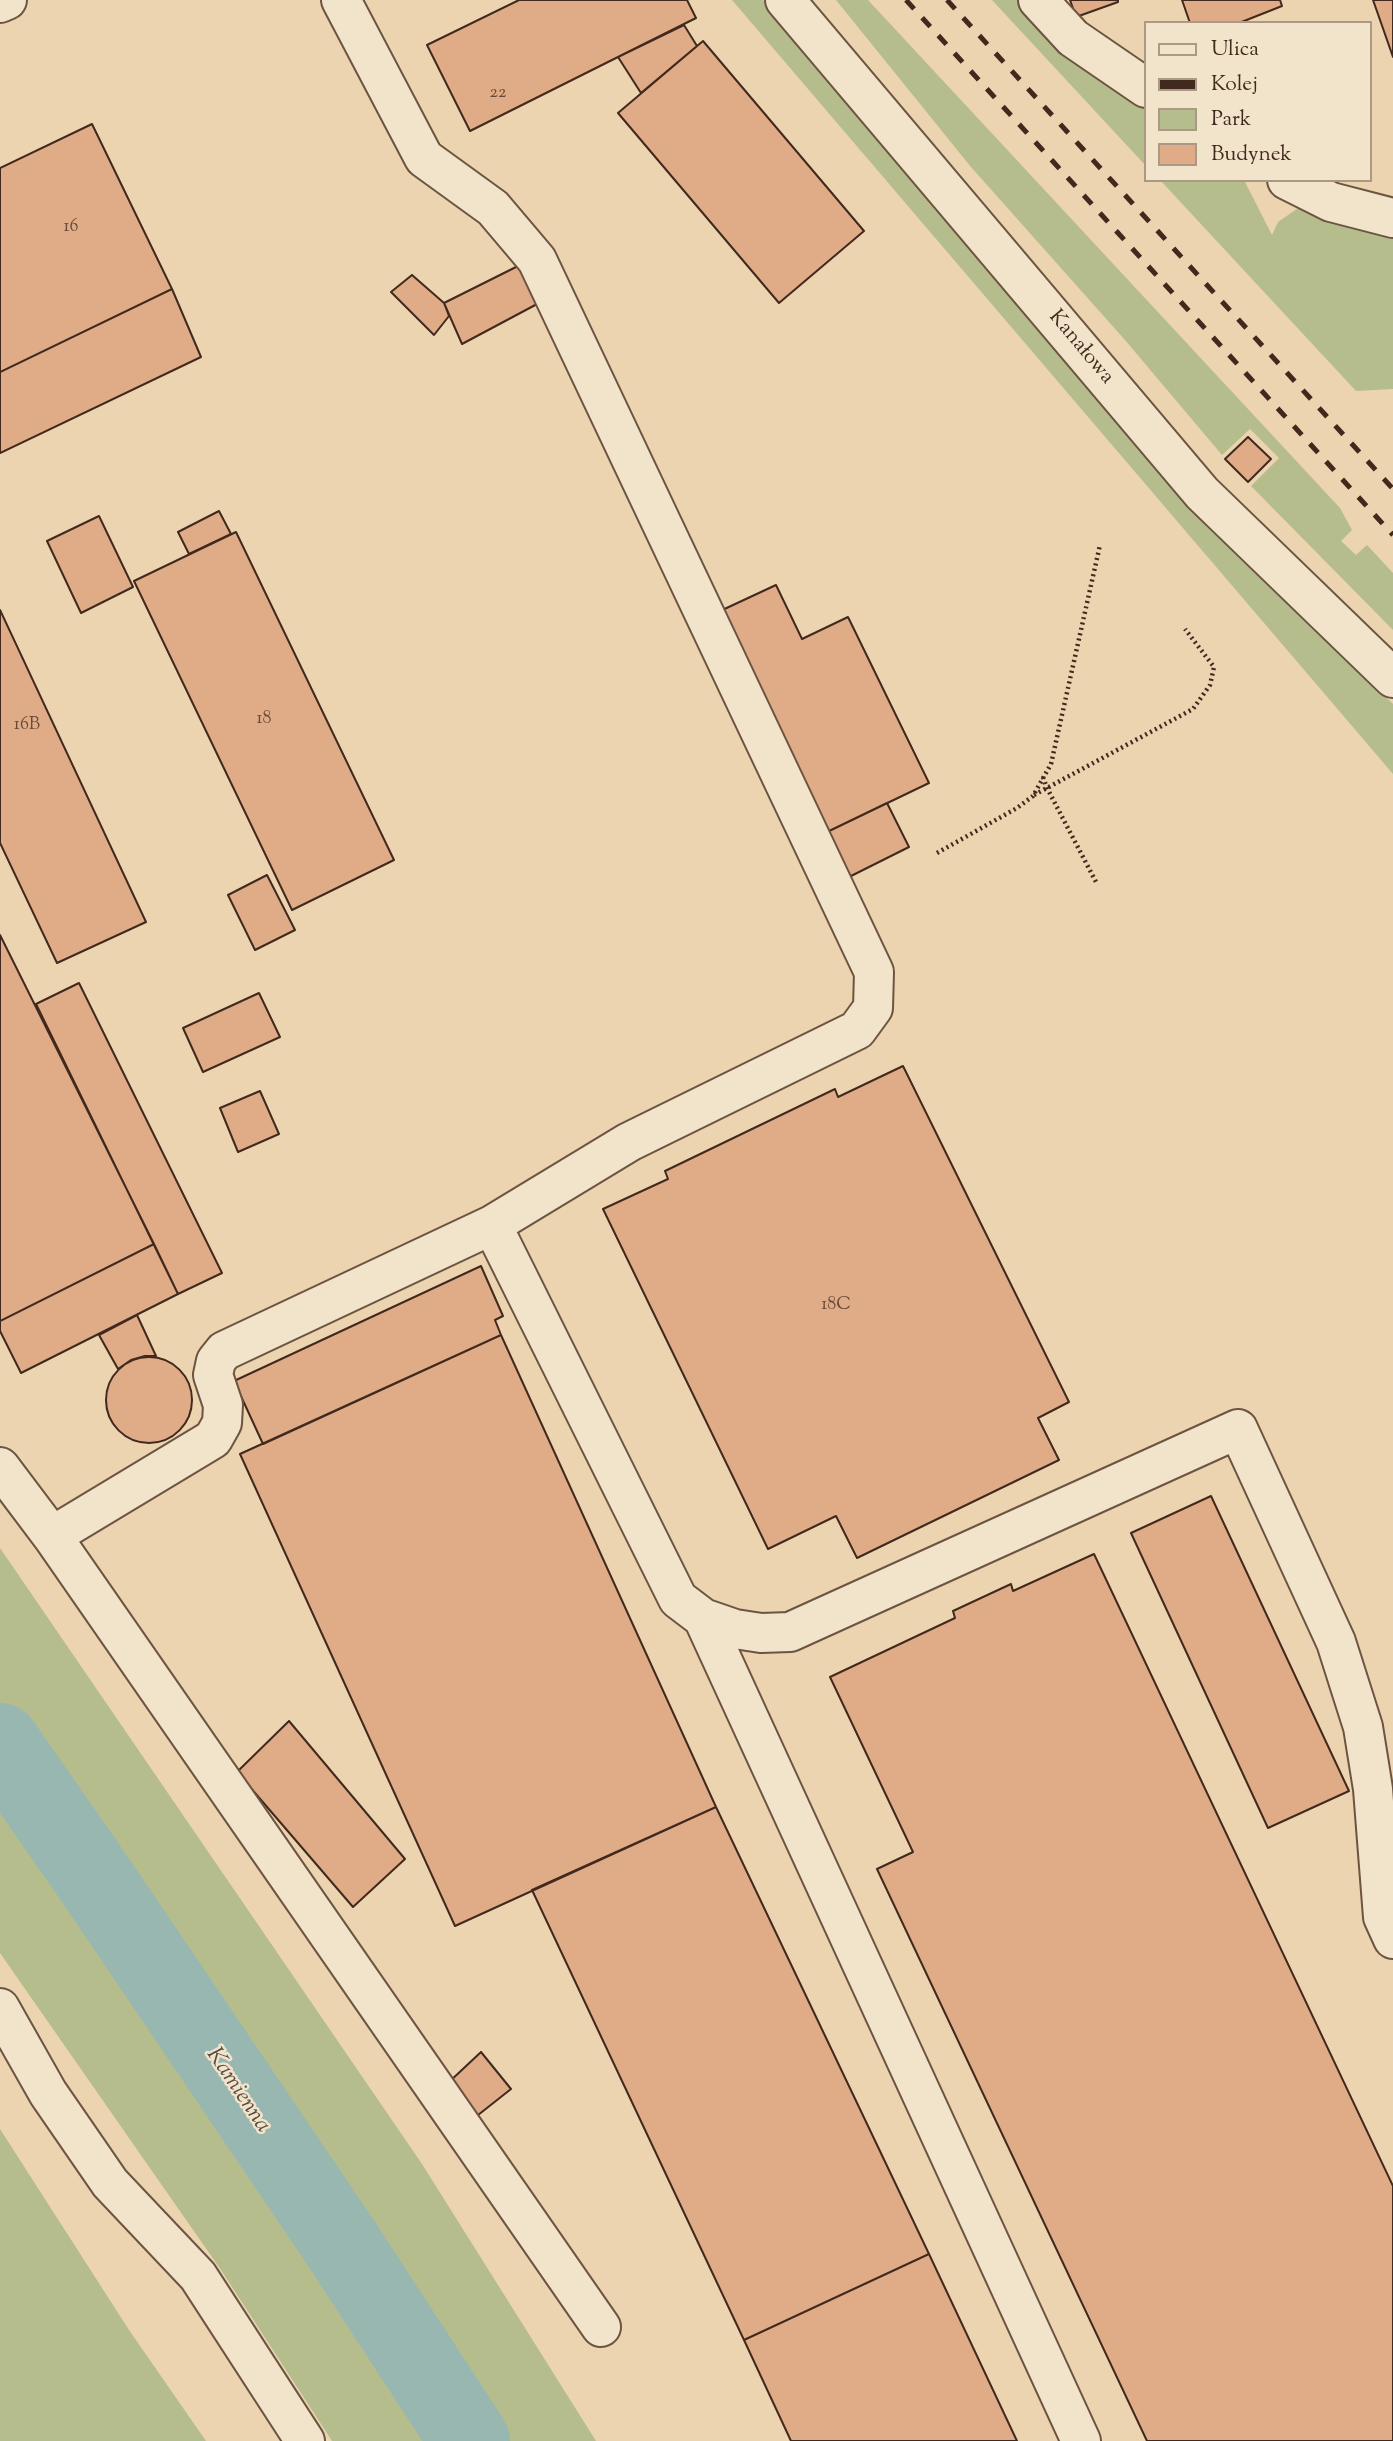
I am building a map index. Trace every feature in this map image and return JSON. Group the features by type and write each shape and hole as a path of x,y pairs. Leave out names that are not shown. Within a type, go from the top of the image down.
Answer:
{"street":[{"path":"0,3 7,0"},
{"path":"52,1536 213,1439 222,1423 223,1405 213,1375 216,1361 224,1351 492,1225 629,1142 858,1030 873,1008 874,972 537,260 493,208 424,158 341,0"},
{"name":"Kanałowa","path":"785,0 1202,493 1393,678"},
{"path":"1038,0 1073,38 1144,87"},
{"path":"1291,182 1340,205 1393,218"},
{"path":"492,1225 678,1599 703,1618 735,1629 761,1633 790,1632 1238,1429 1336,1642 1363,1727 1373,1789 1383,1917 1393,1939"},
{"path":"0,1467 52,1536 601,2327"},
{"path":"703,1618 1081,2441"},
{"path":"0,2008 48,2093 110,2183 198,2276 305,2441"}],"path":[{"path":"1033,796 1051,764 1100,545"},
{"path":"937,853 1047,788 1193,709 1210,685 1214,667 1185,629"},
{"path":"1043,777 1096,882"}],"green space":[{"path":"732,0 763,0 1220,535 1393,704 1393,774"},
{"path":"836,0 868,0 1340,508 1352,530 1341,541 1356,555 1367,545 1393,573 1393,630 1251,486 1279,458 1250,429 1222,455 1125,340 971,167"},
{"path":"992,0 1026,0 1144,101 1144,164"},
{"path":"1162,182 1245,182 1272,235 1278,222 1304,204 1393,232 1393,389 1356,391"},
{"path":"0,1548 422,2164 596,2441 332,2441 221,2270 0,1953"},
{"path":"0,2129 129,2330 206,2441 0,2441"}],"building":[{"path":"519,0 687,0 696,18 470,131 427,45"},
{"path":"1070,0 1118,0 1118,2 1076,17"},
{"path":"1182,0 1280,0 1282,6 1244,21 1189,21"},
{"path":"1373,0 1393,0 1393,57"},
{"path":"684,25 697,46 641,93 618,57"},
{"path":"703,41 864,231 779,303 618,113"},
{"path":"92,124 172,289 0,372 0,168"},
{"path":"522,264 539,303 462,344 444,303"},
{"path":"412,275 444,303 449,316 434,335 391,292"},
{"path":"172,289 201,357 0,453 0,372"},
{"path":"1248,437 1271,459 1248,482 1225,459"},
{"path":"219,511 231,534 189,554 178,532"},
{"path":"99,516 133,587 81,613 47,541"},
{"path":"236,532 394,860 292,910 134,581"},
{"path":"776,585 802,639 848,617 929,783 825,833 718,612"},
{"path":"0,610 146,922 57,963 0,843"},
{"path":"887,803 909,847 843,880 825,833"},
{"path":"267,875 295,930 255,950 228,895"},
{"path":"0,935 154,1244 0,1321"},
{"path":"79,983 222,1273 178,1294 36,1004"},
{"path":"259,993 280,1037 203,1072 183,1028"},
{"path":"903,1066 1069,1402 1038,1418 1059,1460 857,1558 836,1516 768,1549 603,1209 668,1179 665,1171 835,1089 838,1097"},
{"path":"260,1091 279,1134 238,1152 220,1108"},
{"path":"154,1244 178,1294 21,1373 0,1331 0,1321"},
{"path":"481,1266 503,1316 495,1320 501,1335 263,1444 234,1381"},
{"path":"137,1315 156,1356 131,1360 118,1369 99,1335"},
{"path":"501,1335 716,1807 455,1926 240,1454"},
{"path":"149,1357 166,1360 180,1369 189,1383 192,1400 189,1417 180,1431 166,1440 149,1443 132,1440 118,1431 109,1417 106,1400 109,1383 118,1369 132,1360"},
{"path":"1211,1496 1349,1791 1268,1828 1131,1533"},
{"path":"1094,1554 1393,2186 1393,2441 1147,2441 877,1869 913,1852 830,1677 955,1618 953,1611 1011,1584 1013,1591"},
{"path":"289,1721 405,1859 353,1907 237,1772"},
{"path":"716,1807 929,2254 744,2340 532,1890"},
{"path":"481,2052 511,2089 473,2119 448,2083"},
{"path":"929,2254 1017,2441 791,2441 744,2340"}],"waterway":[{"name":"Kamienna","path":"0,1743 343,2246 470,2441"}],"railway":[{"path":"906,0 1393,535"},
{"path":"947,0 1393,489"}]}
